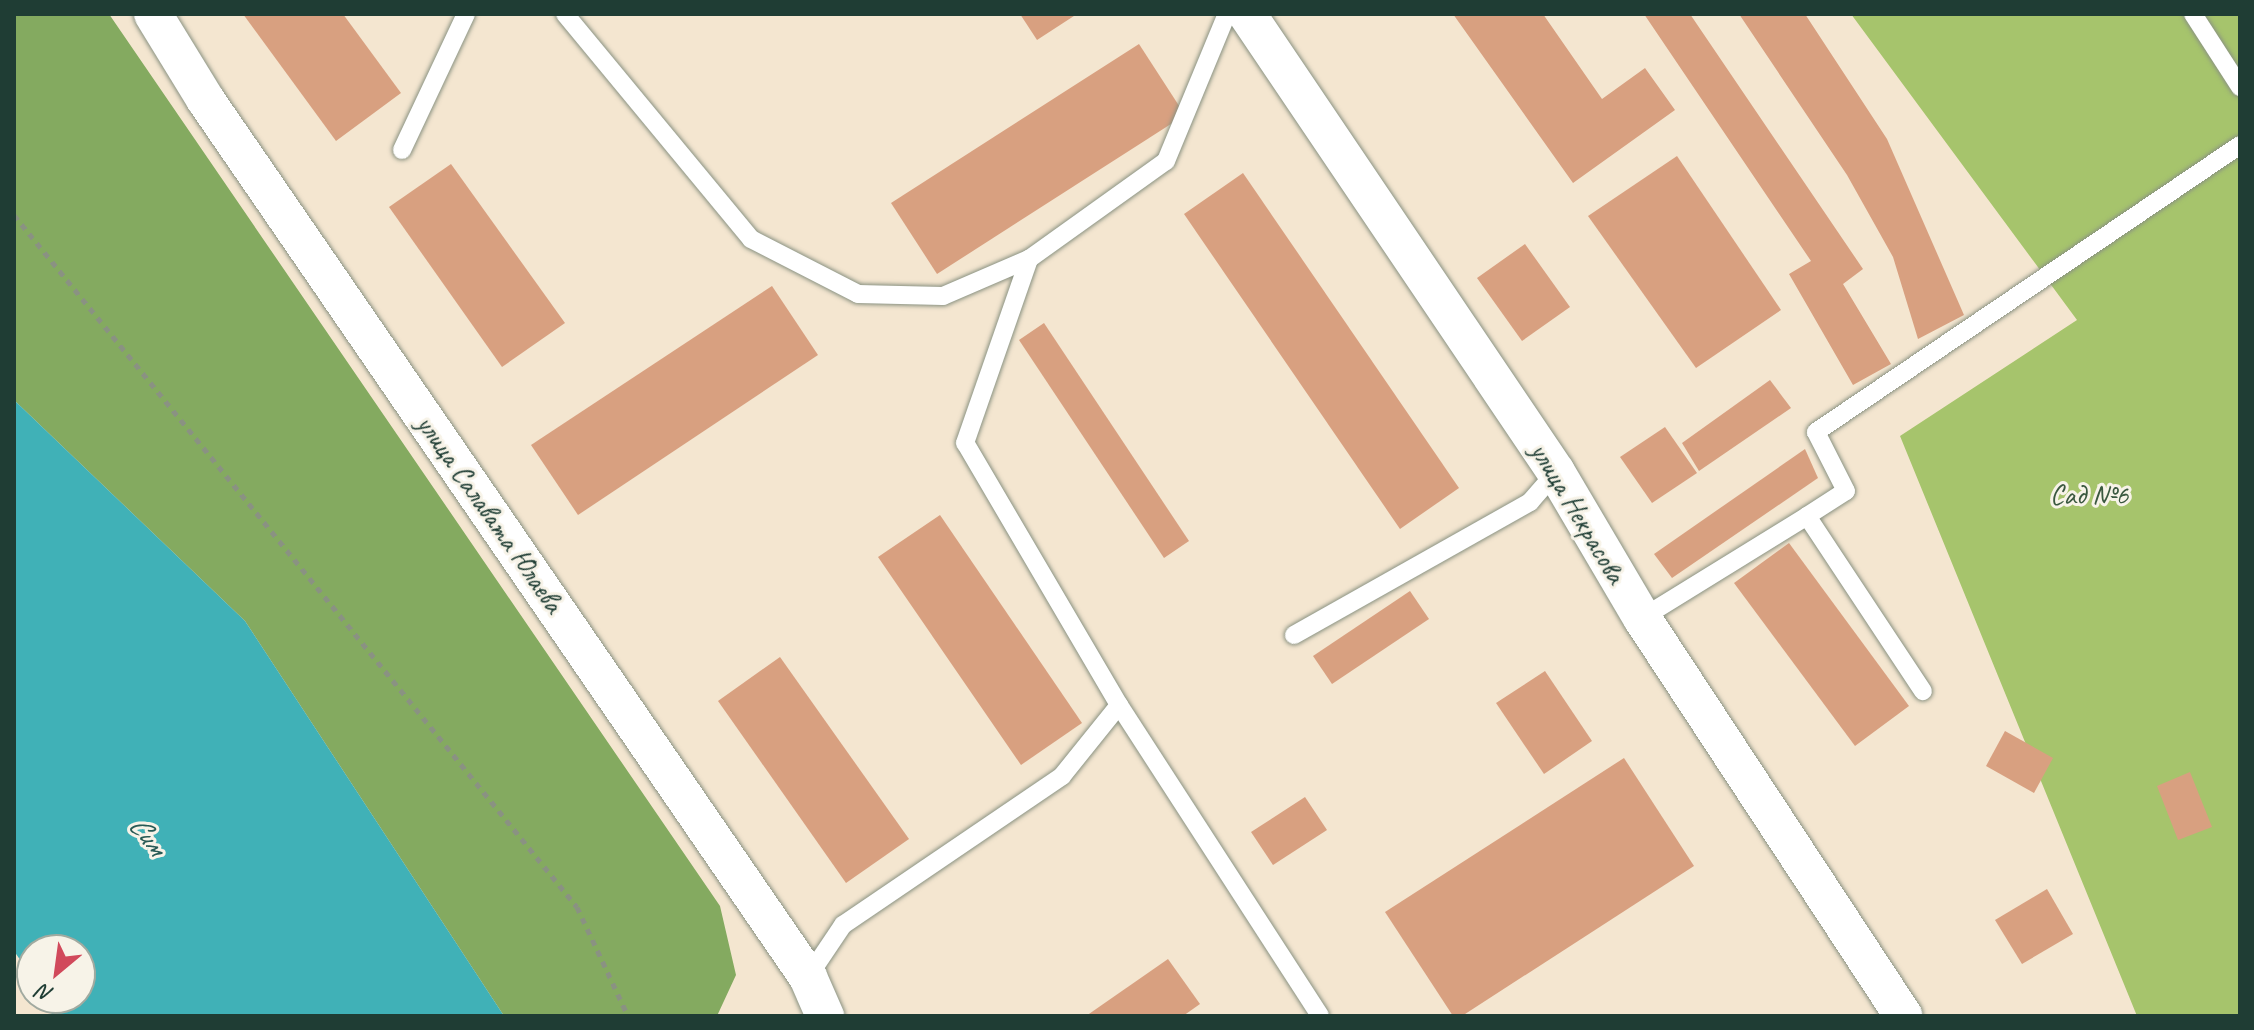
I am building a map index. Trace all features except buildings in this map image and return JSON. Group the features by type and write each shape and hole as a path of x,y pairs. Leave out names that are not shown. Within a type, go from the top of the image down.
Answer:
{"street":[{"name":"улица Салавата Юлаева","path":"153,14 205,99 808,977 825,1016"},
{"name":"улица Некрасова","path":"1247,14 1556,472 1642,618 1903,1016"}],"lane":[{"path":"402,150 466,14"},
{"path":"565,14 751,239 858,294 943,296 1029,259 1166,161 1227,14"},
{"path":"2193,14 2240,87"},
{"path":"1642,618 1846,491 1816,432 2240,145"},
{"path":"1029,259 965,443 1119,705 1320,1016"},
{"path":"1294,635 1530,502 1556,472"},
{"path":"1807,516 1923,691"},
{"path":"808,977 843,925 1062,776 1119,705"}],"path":[{"path":"14,215 577,907 628,1016"}],"green space":[{"path":"14,14 109,14 720,906 736,975 717,1016 504,1016 245,621 14,400"},
{"name":"Сад №6","path":"1851,14 2240,14 2240,1016 2137,1016 1900,436 2077,320"}],"water":[{"name":"Сим","path":"14,400 245,621 504,1016 53,1016 96,1014 96,934 16,934 16,954"}]}
